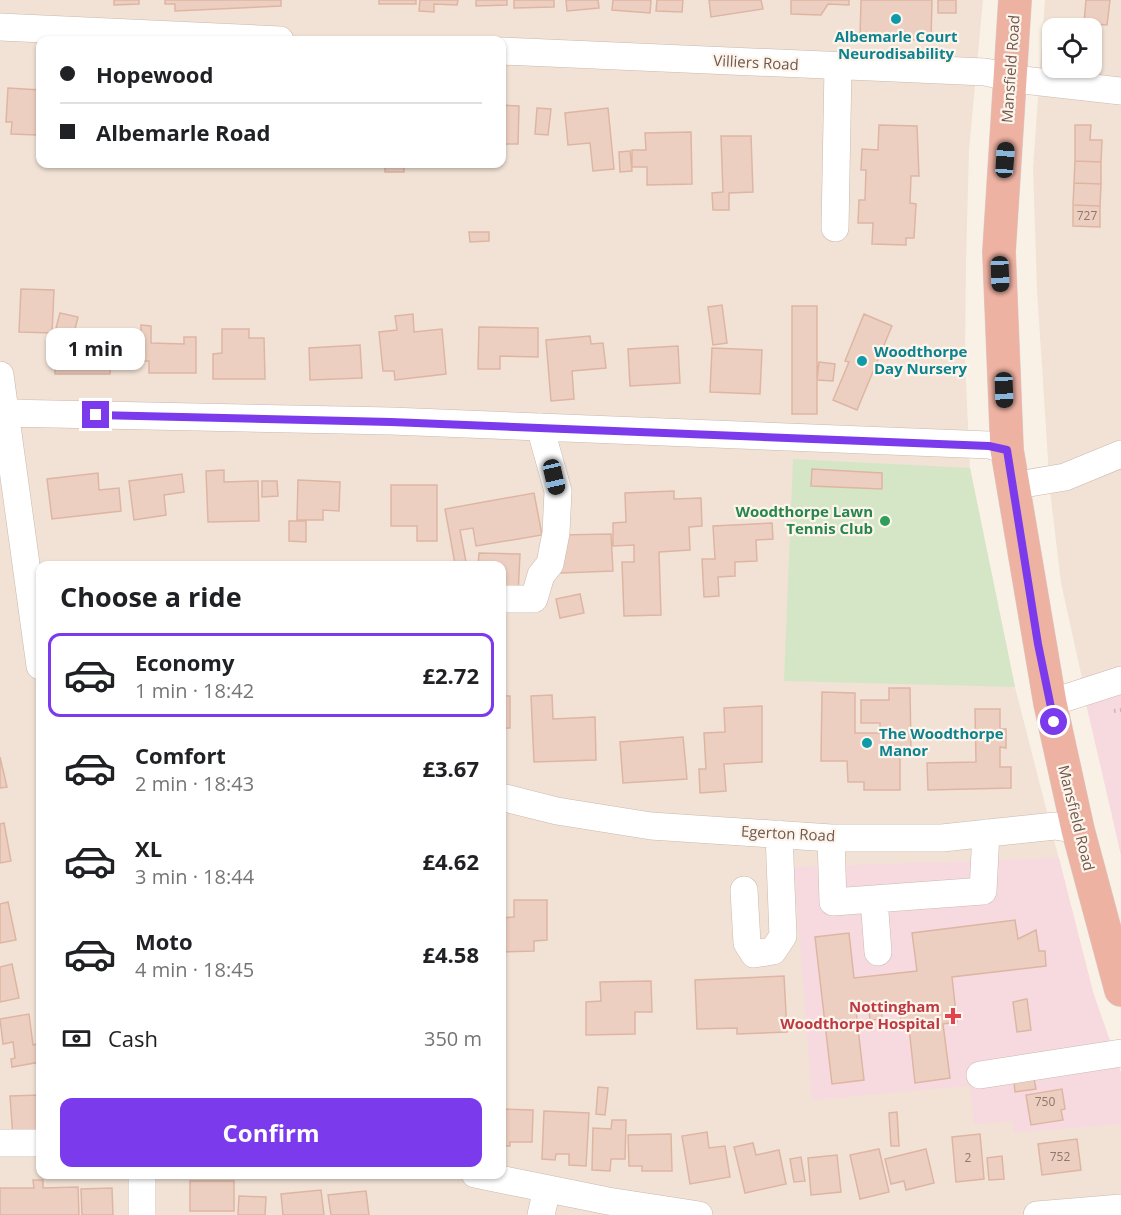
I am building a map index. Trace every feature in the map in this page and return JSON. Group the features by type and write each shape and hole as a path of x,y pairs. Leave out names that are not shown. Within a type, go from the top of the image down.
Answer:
{"highway":[{"name":"Mansfield Road","path":"1015,0 999,252 1007,450 1050,704 1078,830 1121,990"}],"street":[{"path":"0,27 194,36"},
{"name":"Villiers Road","path":"506,51 986,72 1010,78 1121,91"},
{"path":"836,228 838,67"},
{"path":"0,375 36,637"},
{"path":"5,413 540,428 989,446 1007,450"},
{"path":"506,599 534,599 541,575 550,564 556,533 558,491 540,428"},
{"path":"1012,486 1065,477 1121,454"},
{"path":"1050,704 1121,680"},
{"name":"Egerton Road","path":"506,798 557,811 651,826 831,838 942,838 1055,826 1078,830"},
{"path":"831,838 833,902 983,891 986,833"},
{"path":"744,890 747,943 754,954 772,951 783,936 779,834"},
{"path":"874,899 878,952"},
{"path":"980,1075 1121,1053"},
{"path":"0,1143 36,1143"},
{"path":"142,1179 142,1215"},
{"path":"499,1179 699,1215"},
{"path":"541,1215 547,1189"},
{"path":"1037,1215 1121,1208"}],"path":[{"path":"1114,711 1121,710"}],"shaded area":[{"path":"0,0 983,0 969,150 965,359 970,468 1015,687 1093,992 1121,1073 1121,1215 0,1215"},
{"path":"1045,0 1121,0 1121,855 1061,583 1050,491 1037,290 1033,168 1042,42 1042,78 1102,78 1102,18 1044,18"},
{"path":"1121,665 1121,855 1080,678"},
{"name":"Nottingham Woodthorpe Hospital","path":"1059,858 1093,992 1121,1073 1121,1124 1014,1133 1013,1121 974,1125 970,1086 812,1100 794,867"}],"green space":[{"name":"Woodthorpe Lawn Tennis Club","path":"793,459 970,468 1015,687 784,681"}],"building":[{"path":"114,0 139,0 139,4 114,5"},
{"path":"165,0 281,0 281,6 175,11 175,4 165,4"},
{"path":"379,0 416,0 416,4 379,4"},
{"path":"420,0 458,0 457,5 434,4 434,12 419,11"},
{"path":"476,0 507,0 507,5 476,6"},
{"path":"514,0 554,0 554,7 514,8"},
{"path":"566,0 598,0 599,8 567,11"},
{"path":"613,0 651,0 650,13 612,10"},
{"path":"657,0 683,0 682,12 656,11"},
{"path":"709,0 761,0 763,9 711,17"},
{"path":"791,0 849,0 849,5 828,4 821,15 791,14"},
{"name":"Albemarle Court Neurodisability","path":"861,0 932,0 931,40 860,39"},
{"path":"938,0 956,0 956,13 938,13"},
{"path":"1086,0 1110,0 1107,25 1102,25 1102,18 1084,18"},
{"path":"8,88 36,90 36,135 11,134 12,122 6,122"},
{"path":"506,105 519,106 518,144 506,144"},
{"path":"537,108 551,109 548,135 535,134"},
{"path":"608,108 614,169 593,171 590,143 568,145 565,113"},
{"path":"879,125 917,126 919,176 911,176 910,203 916,204 914,238 906,238 906,245 872,244 873,223 858,223 859,200 865,200 866,170 861,170 862,149 878,150"},
{"path":"1075,125 1091,125 1090,140 1102,140 1101,162 1075,161"},
{"path":"691,132 692,184 647,185 647,167 632,167 632,150 646,150 645,133"},
{"path":"721,136 751,136 753,192 729,193 729,210 713,210 712,193 723,192"},
{"path":"630,151 632,171 620,172 619,152"},
{"path":"1075,161 1101,162 1101,184 1074,183"},
{"path":"385,168 404,168 404,172 385,172"},
{"path":"1074,183 1101,184 1100,206 1073,205"},
{"path":"1073,205 1100,206 1100,227 1073,226"},
{"path":"469,232 489,232 489,241 470,242"},
{"path":"21,289 54,290 52,333 19,332"},
{"path":"722,305 727,343 713,345 708,307"},
{"path":"792,306 817,306 817,414 792,414"},
{"path":"60,313 78,317 74,333 56,328"},
{"path":"413,314 414,332 442,329 446,374 395,380 394,371 383,371 379,332 397,330 395,316"},
{"name":"Woodthorpe Day Nursery","path":"864,314 892,326 857,410 833,400 849,362 845,361"},
{"path":"141,325 151,326 151,343 184,344 184,337 196,337 196,373 149,373 149,361 141,361"},
{"path":"479,327 538,328 538,357 500,356 500,369 478,369"},
{"path":"222,329 249,329 249,338 264,338 265,379 213,379 213,354 222,353"},
{"path":"590,336 591,344 603,343 606,368 572,371 574,399 551,401 546,340"},
{"path":"55,337 111,338 110,374 55,374"},
{"path":"360,345 362,378 310,380 309,348"},
{"path":"678,346 680,383 630,386 628,349"},
{"path":"712,348 762,350 760,394 710,392"},
{"path":"819,362 835,364 833,381 817,380"},
{"path":"812,469 882,473 882,489 811,486"},
{"path":"224,470 224,482 258,481 259,521 208,522 206,471"},
{"path":"98,473 99,490 119,488 121,511 52,519 47,479"},
{"path":"182,474 184,492 164,495 166,515 134,520 129,481"},
{"path":"298,480 340,482 339,511 323,510 323,520 297,520"},
{"path":"262,481 277,481 278,496 262,497"},
{"path":"391,485 437,485 437,541 417,541 417,526 391,526"},
{"path":"674,491 674,499 701,498 702,526 689,527 690,550 659,552 661,615 624,616 622,562 634,562 634,545 613,546 613,523 626,522 625,493"},
{"path":"534,493 542,535 476,546 473,528 460,530 466,561 454,561 445,509"},
{"path":"289,521 306,521 306,542 289,541"},
{"path":"772,523 773,539 756,540 757,561 735,562 735,576 718,577 719,596 704,597 702,559 715,559 713,526"},
{"path":"611,534 613,571 561,573 560,535"},
{"path":"479,553 520,554 518,595 506,594 506,561 478,561"},
{"path":"580,594 584,613 560,618 556,599"},
{"name":"The Woodthorpe Manor","path":"889,688 910,688 911,754 900,754 900,790 864,790 864,782 848,782 847,761 821,761 822,692 855,693 855,733 880,733 880,723 861,723 861,700 889,700"},
{"path":"552,695 553,719 595,717 596,760 534,762 531,696"},
{"path":"506,696 510,696 510,728 506,728"},
{"path":"762,706 762,762 724,764 726,791 700,793 699,769 706,769 704,733 725,732 724,708"},
{"path":"975,709 1000,709 1000,729 1006,729 1006,748 1000,747 1000,767 1011,767 1011,788 928,790 927,763 976,762"},
{"path":"683,737 687,779 623,783 620,742"},
{"path":"0,757 7,787 0,788"},
{"path":"4,823 11,861 0,863 0,824"},
{"path":"514,900 547,900 547,940 534,941 534,951 506,952 506,918 514,917"},
{"path":"8,902 16,940 0,943 0,904"},
{"path":"1015,920 1018,939 1036,930 1039,951 1045,951 1046,966 952,977 957,1022 943,1024 950,1078 915,1083 909,1028 902,1029 899,1006 881,1009 882,1019 870,1020 869,1010 856,1011 864,1080 832,1084 815,937 849,933 854,978 917,971 912,933"},
{"path":"12,964 19,998 0,1002 0,967"},
{"path":"784,976 787,1032 737,1034 737,1028 697,1029 695,980"},
{"path":"651,981 652,1012 635,1012 635,1034 586,1035 586,1002 601,1001 600,982"},
{"path":"1027,999 1031,1030 1017,1032 1013,1002"},
{"path":"29,1014 33,1045 36,1044 36,1063 12,1067 11,1059 15,1058 13,1042 3,1044 0,1019"},
{"path":"1034,1079 1036,1089 1015,1092 1014,1082"},
{"path":"598,1087 608,1088 605,1115 596,1114"},
{"path":"1062,1089 1065,1109 1061,1110 1063,1120 1031,1125 1026,1095"},
{"path":"36,1095 36,1136 13,1138 10,1096"},
{"path":"506,1109 533,1110 532,1142 510,1142 510,1146 506,1146"},
{"path":"544,1111 589,1113 586,1166 569,1165 569,1154 556,1154 555,1160 542,1159"},
{"path":"897,1112 899,1146 891,1146 889,1113"},
{"path":"612,1120 626,1120 625,1159 611,1159 610,1171 592,1170 593,1128 611,1129"},
{"path":"707,1132 709,1148 725,1146 730,1177 690,1184 682,1136"},
{"path":"671,1134 672,1171 642,1171 642,1166 629,1166 628,1135"},
{"path":"980,1134 984,1179 956,1182 952,1137"},
{"path":"1077,1139 1081,1170 1042,1175 1038,1144"},
{"path":"753,1143 756,1155 779,1150 786,1184 745,1193 734,1147"},
{"path":"879,1149 889,1192 860,1199 850,1155"},
{"path":"926,1149 934,1183 906,1190 904,1181 891,1184 885,1159"},
{"path":"837,1155 841,1192 811,1195 808,1158"},
{"path":"1002,1156 1004,1179 989,1180 987,1158"},
{"path":"801,1157 805,1181 794,1182 790,1159"},
{"path":"33,1180 43,1180 43,1188 78,1187 79,1215 0,1215 0,1188 34,1188"},
{"path":"190,1181 234,1181 234,1211 190,1211"},
{"path":"112,1188 113,1215 82,1215 81,1189"},
{"path":"321,1190 324,1215 283,1215 281,1194"},
{"path":"366,1191 369,1215 331,1215 328,1195"},
{"path":"239,1196 266,1197 265,1215 238,1215"}],"place":[{"name":"Albemarle Court Neurodisability","path":"896,19"},
{"name":"Woodthorpe Day Nursery","path":"862,361"},
{"name":"Woodthorpe Lawn Tennis Club","path":"885,521"},
{"name":"The Woodthorpe Manor","path":"867,743"},
{"name":"Nottingham Woodthorpe Hospital","path":"953,1016"}],"route":[{"path":"96,415 412,422 989,446 1007,450 1038,644 1054,722"}]}
